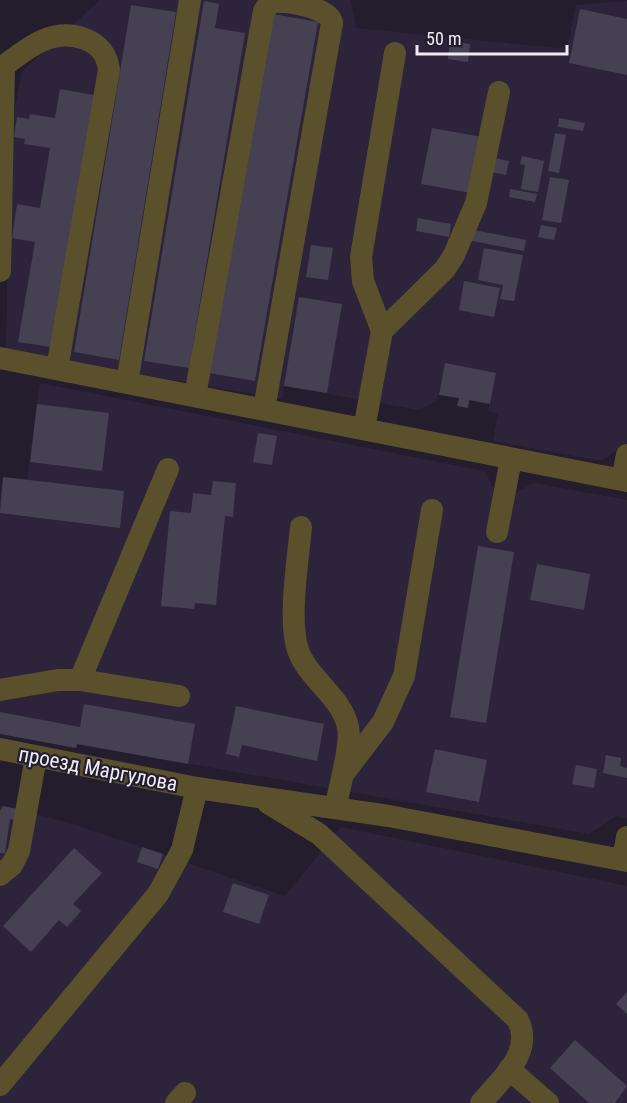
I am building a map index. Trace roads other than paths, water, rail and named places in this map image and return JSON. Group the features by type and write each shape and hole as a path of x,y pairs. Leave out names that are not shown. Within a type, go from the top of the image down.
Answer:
{"street":[{"path":"127,383 190,0"},
{"path":"195,396 264,11 273,2 280,1 310,7 328,13 332,23 264,410"},
{"path":"0,271 2,68 34,45 61,35 71,35 93,42 107,58 109,70 57,369"},
{"path":"364,429 382,331 363,281 361,258 395,53"},
{"path":"382,331 445,268 454,255 476,203 499,92"},
{"path":"0,358 625,481 627,455"},
{"path":"497,532 511,459"},
{"path":"80,680 168,469"},
{"path":"341,776 383,722 404,676 432,510"},
{"path":"301,527 294,628 303,661 344,715 348,725 335,808"},
{"path":"0,690 58,680 80,680 179,696"},
{"name":"проезд Маргулова","path":"0,749 196,788 389,816 625,861"},
{"path":"0,875 12,865 18,851 36,757"},
{"path":"0,1085 158,894 182,850 196,788"},
{"path":"262,799 319,834 518,1020 524,1043 520,1056 481,1103"},
{"path":"625,861 627,837"},
{"path":"509,1069 548,1103"}]}
